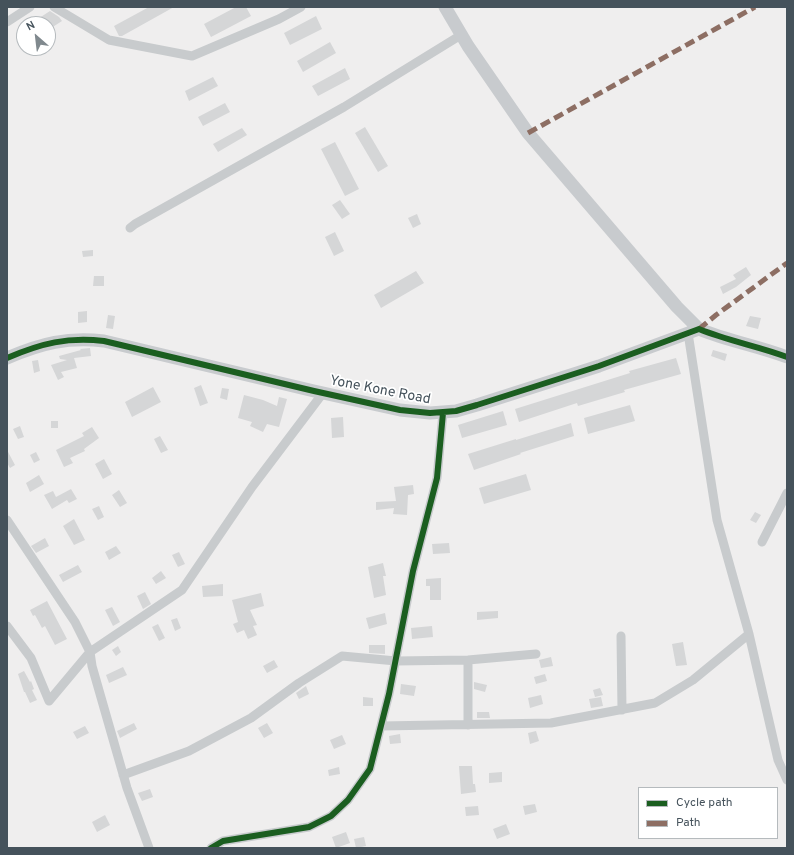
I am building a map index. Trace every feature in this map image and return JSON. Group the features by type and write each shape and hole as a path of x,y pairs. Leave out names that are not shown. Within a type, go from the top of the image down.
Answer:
{"street":[{"path":"7,22 30,7"},
{"path":"54,7 109,40 192,56 279,19 301,7"},
{"path":"445,7 461,35 528,133 676,307 694,331 717,520 749,634 778,760 787,780"},
{"path":"130,228 236,166 344,106 461,35"},
{"path":"694,331 711,334 787,357"},
{"name":"Yone Kone Road","path":"7,358 49,343 86,339 104,341 323,393 400,410 430,414 443,413 477,405 599,366 694,331"},
{"path":"7,626 31,658 49,701 90,652 182,590 252,487 323,393"},
{"path":"211,848 223,841 309,826 330,816 348,800 370,769 389,694 413,571 437,478 443,413"},
{"path":"762,542 787,493"},
{"path":"7,520 75,622 90,652 92,666 123,775 149,848"},
{"path":"381,726 551,723 655,703 693,680 749,634"},
{"path":"621,636 622,710"},
{"path":"123,775 189,751 251,718 298,683 342,656 396,661 468,660 536,654"},
{"path":"468,660 468,725"}],"building":[{"path":"149,7 174,7 122,36 119,36 114,26"},
{"path":"236,7 246,7 251,16 211,37 204,24"},
{"path":"50,11 59,17 62,21 56,25 56,16 42,16"},
{"path":"316,16 322,29 290,45 284,33"},
{"path":"330,42 336,53 303,72 297,61"},
{"path":"345,68 350,79 318,96 312,86"},
{"path":"213,77 218,86 189,101 185,91"},
{"path":"225,103 230,112 203,126 198,117"},
{"path":"365,127 388,166 378,172 355,133"},
{"path":"242,128 247,135 218,152 213,144"},
{"path":"335,142 359,189 345,196 321,149"},
{"path":"340,200 350,214 342,219 332,205"},
{"path":"417,214 421,224 413,228 408,218"},
{"path":"335,232 344,251 334,256 325,237"},
{"path":"93,250 93,256 83,257 82,251"},
{"path":"746,267 751,275 736,287 723,294 720,287 736,279 733,275"},
{"path":"416,271 424,283 381,308 374,295"},
{"path":"94,276 104,276 104,286 93,286"},
{"path":"87,311 87,322 78,323 78,312"},
{"path":"108,315 115,316 113,329 106,328"},
{"path":"750,316 761,318 758,329 746,326"},
{"path":"90,348 91,356 74,358 77,368 61,372 64,377 58,380 51,365 67,360 60,359 59,356 81,350 80,349"},
{"path":"713,350 727,354 725,361 711,356"},
{"path":"676,358 681,374 624,390 625,392 578,406 577,403 519,422 515,409 630,373 629,371"},
{"path":"38,360 40,371 34,373 32,361"},
{"path":"201,385 208,403 200,406 194,388"},
{"path":"153,387 161,402 132,417 125,402"},
{"path":"222,388 229,389 227,400 220,398"},
{"path":"244,395 263,400 277,406 279,397 287,399 279,427 267,424 263,432 250,426 252,422 238,418"},
{"path":"630,405 635,421 588,434 584,418"},
{"path":"503,411 507,425 462,438 458,425"},
{"path":"343,417 344,437 332,438 331,418"},
{"path":"51,421 58,421 58,428 51,428"},
{"path":"571,423 574,436 520,453 521,454 474,470 468,454"},
{"path":"20,426 24,437 18,439 13,429"},
{"path":"92,427 99,438 84,449 85,451 70,458 73,463 64,467 56,450 84,436 82,433"},
{"path":"160,436 168,450 161,453 154,439"},
{"path":"7,450 15,465 10,468 7,463"},
{"path":"36,452 40,460 34,463 30,455"},
{"path":"104,459 112,474 103,479 95,464"},
{"path":"526,474 531,490 484,504 479,488"},
{"path":"39,475 44,484 30,492 26,483"},
{"path":"413,485 414,494 408,495 407,515 393,514 394,508 376,510 376,502 396,501 394,487"},
{"path":"71,489 77,499 69,503 67,500 52,509 44,495 53,491 56,497"},
{"path":"119,490 127,503 120,507 112,495"},
{"path":"99,506 104,517 98,520 92,509"},
{"path":"755,512 761,515 756,523 750,520"},
{"path":"74,519 85,540 74,545 63,526"},
{"path":"45,538 49,546 36,553 31,546"},
{"path":"449,543 450,553 433,554 432,544"},
{"path":"116,546 121,553 109,560 105,552"},
{"path":"179,552 185,564 178,567 172,555"},
{"path":"383,563 386,576 383,576 386,595 374,598 368,567"},
{"path":"78,565 82,572 63,582 59,575"},
{"path":"161,571 166,578 156,584 152,578"},
{"path":"441,578 441,600 430,600 430,586 426,586 426,579"},
{"path":"223,584 223,596 203,597 202,586"},
{"path":"145,592 151,604 143,609 137,596"},
{"path":"261,593 264,606 250,610 257,625 253,626 257,635 248,639 244,630 237,633 233,624 238,622 232,600"},
{"path":"47,601 67,639 55,645 45,626 42,628 35,615 33,616 30,610"},
{"path":"112,607 120,622 113,626 105,610"},
{"path":"498,611 498,618 477,620 477,612"},
{"path":"385,613 387,624 369,629 366,618"},
{"path":"177,618 181,628 175,631 171,620"},
{"path":"158,624 165,638 159,641 152,627"},
{"path":"432,626 433,637 412,639 411,628"},
{"path":"683,642 687,665 676,666 672,644"},
{"path":"369,645 385,645 385,654 369,653"},
{"path":"118,646 121,652 116,656 112,650"},
{"path":"551,657 553,666 541,668 539,660"},
{"path":"274,660 278,667 267,673 263,666"},
{"path":"123,667 127,675 109,683 106,675"},
{"path":"24,671 30,682 31,681 34,689 32,690 37,700 30,703 24,692 18,674"},
{"path":"545,674 547,681 536,684 534,677"},
{"path":"474,682 487,685 485,692 474,689"},
{"path":"401,684 416,686 414,696 400,694"},
{"path":"306,686 309,694 299,699 296,693"},
{"path":"600,688 603,695 595,697 593,690"},
{"path":"541,695 543,704 530,708 528,698"},
{"path":"363,697 373,698 373,706 363,706"},
{"path":"601,697 603,706 591,708 589,699"},
{"path":"477,712 489,712 490,718 477,718"},
{"path":"134,723 137,729 120,738 117,731"},
{"path":"267,723 273,733 264,738 258,728"},
{"path":"85,726 89,733 77,739 73,732"},
{"path":"536,731 539,741 530,744 528,733"},
{"path":"400,734 401,743 390,744 389,736"},
{"path":"342,735 346,744 334,749 330,740"},
{"path":"459,766 472,766 473,784 475,784 476,792 461,794"},
{"path":"339,767 340,774 329,776 328,770"},
{"path":"502,772 502,782 489,783 489,773"},
{"path":"150,789 153,797 142,801 138,793"},
{"path":"535,804 537,812 525,815 523,806"},
{"path":"478,806 479,815 466,816 465,807"},
{"path":"105,815 110,825 97,832 92,822"},
{"path":"506,824 510,834 497,839 493,829"},
{"path":"346,832 350,843 336,848 332,837"},
{"path":"364,837 366,846 356,848 354,839"}],"marked path":[{"path":"528,133 755,7"},
{"path":"699,329 787,263"}],"cycle path":[{"path":"7,358 32,348 55,342 78,340 104,341 400,410 430,413 456,411 477,405 599,366 699,329 787,357"},
{"path":"211,848 223,841 309,827 331,816 348,800 370,769 389,694 413,571 437,478 443,413"}]}
